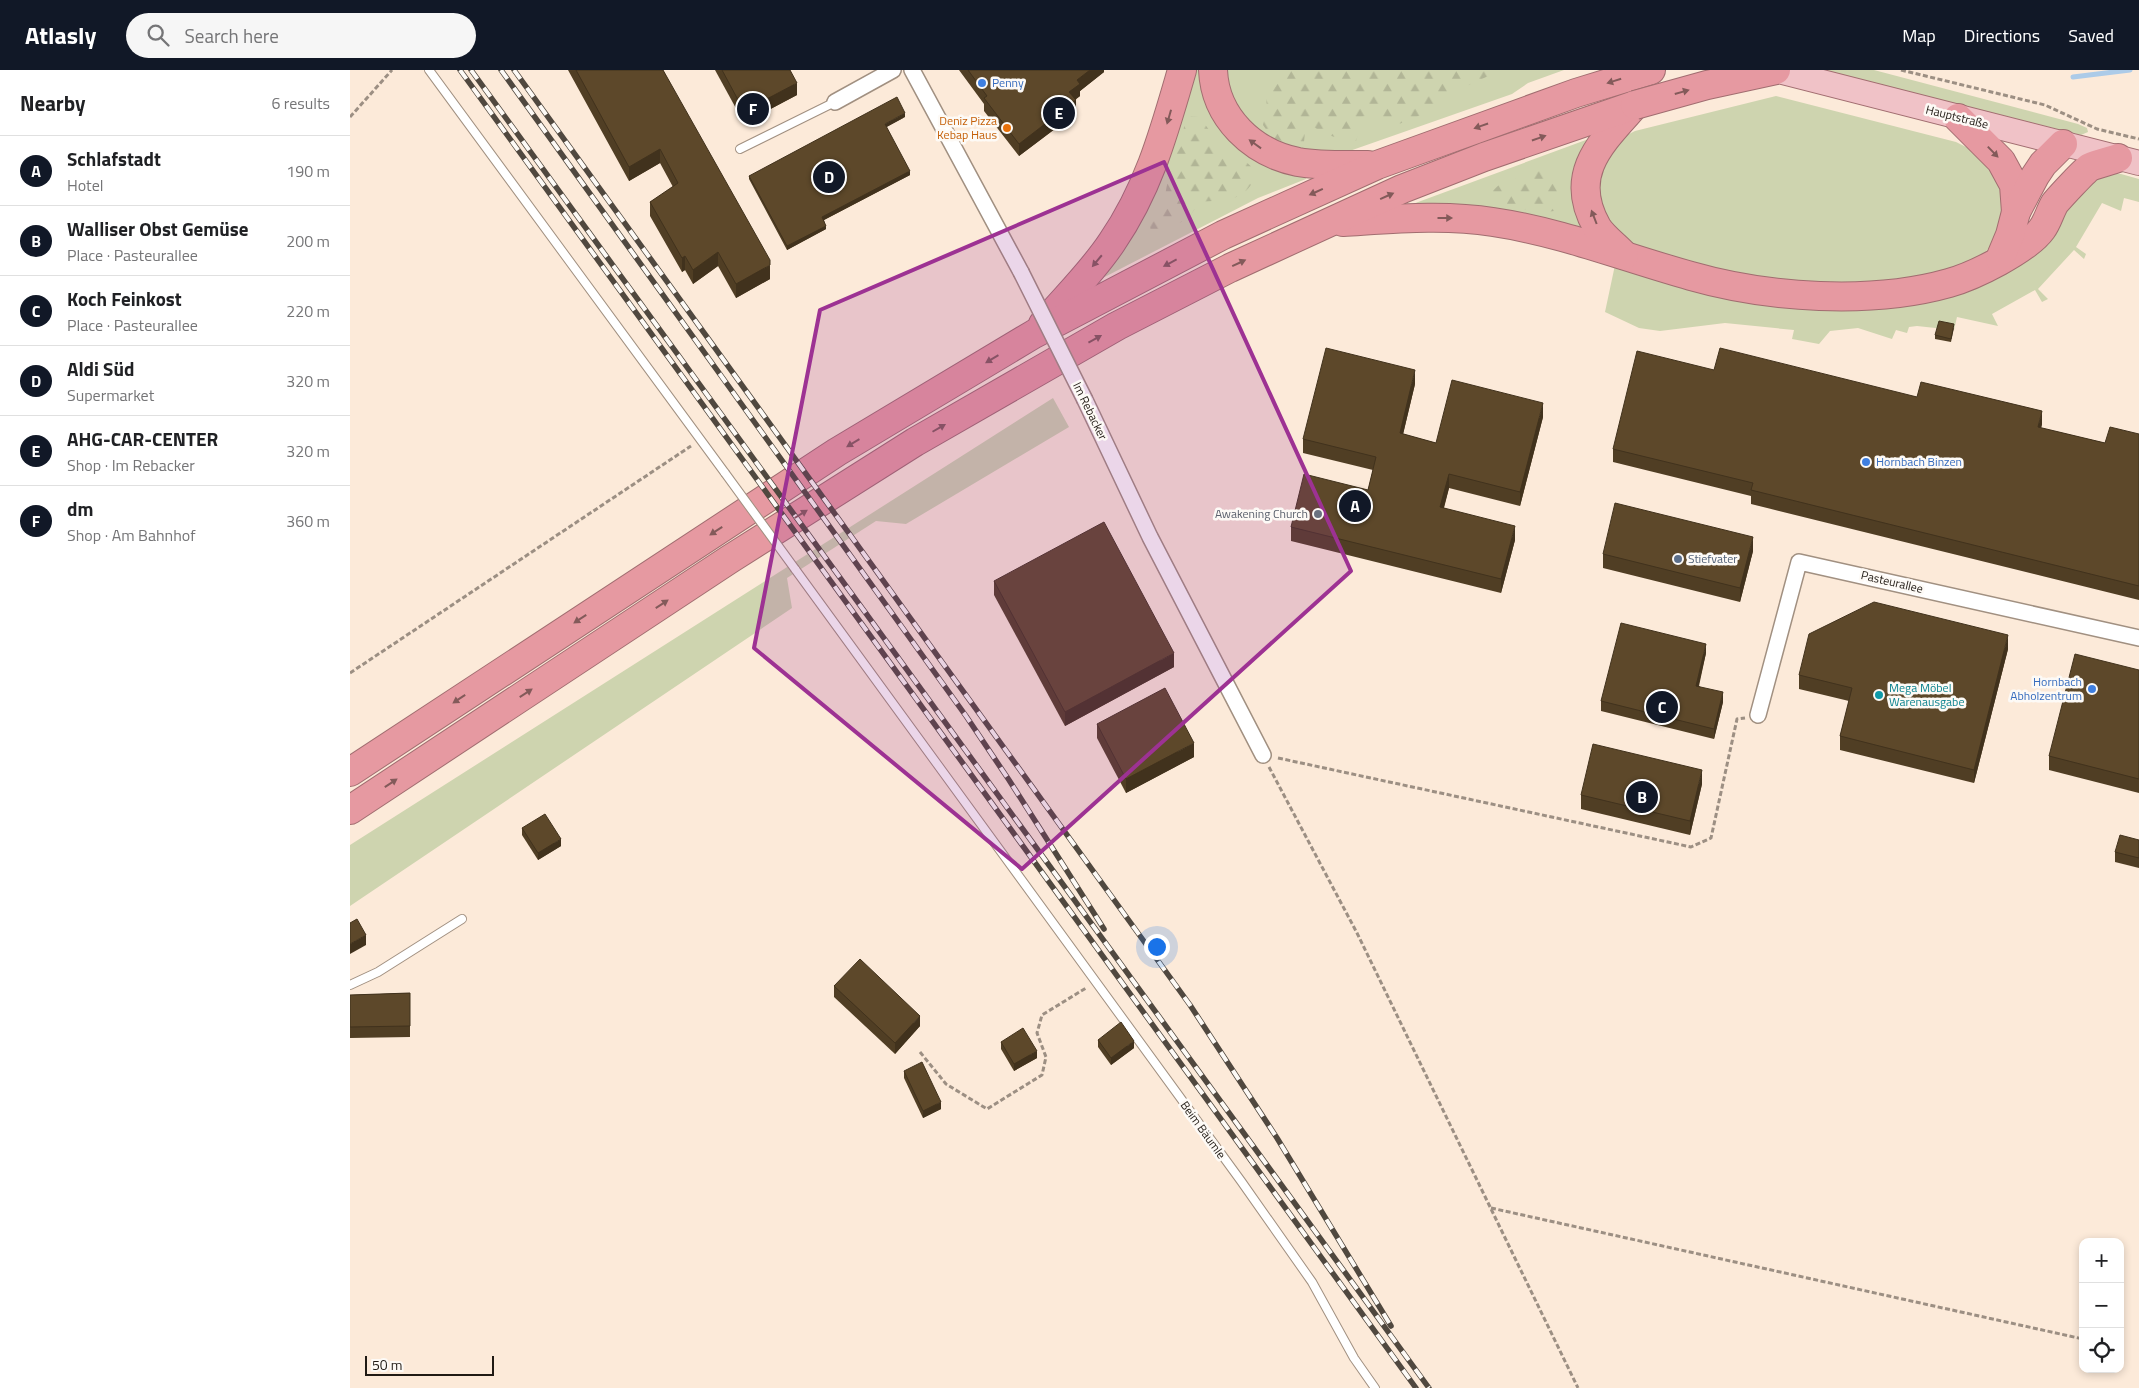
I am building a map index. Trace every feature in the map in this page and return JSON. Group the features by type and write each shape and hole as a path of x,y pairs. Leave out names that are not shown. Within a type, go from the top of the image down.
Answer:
{"highway":[{"path":"1034,334 1112,243 1134,206 1157,157 1182,70"},
{"path":"1213,70 1217,94 1223,109 1238,130 1261,149 1281,158 1299,162 1377,165"},
{"path":"350,772 837,452 1034,334 1223,235 1377,165 1576,93 1651,70"},
{"path":"350,810 730,559 916,442 1117,326 1230,268 1326,222 1402,189 1484,157 1635,105 1707,85 1775,70"},
{"path":"1624,255 1598,228 1587,198 1586,185 1588,171 1594,155 1635,105"},
{"path":"1958,118 2001,161 2014,185 2016,212"},
{"path":"1326,222 1416,218 1455,218 1494,222 1624,255 1666,269 1732,286 1773,292 1830,295 1909,291 1948,283 1980,272 2027,245 2042,229 2055,203 2064,159 2063,144"},
{"path":"2000,259 2010,235 2016,212 2043,164 2063,144"},
{"path":"2055,203 2089,167 2129,160"}],"main road":[{"name":"Hauptstraße","path":"1775,70 2129,160"}],"street":[{"path":"835,102 893,70"},
{"name":"Im Rebacker","path":"912,70 1021,272 1085,400 1150,537 1263,755"},
{"name":"Pasteurallee","path":"1758,716 1799,562 2139,638"}],"lane":[{"name":"Beim Bäumle","path":"429,70 701,438 1235,1173 1312,1282 1354,1358 1375,1388"},
{"path":"740,149 835,102"},
{"path":"350,985 378,972 462,919"}],"path":[{"path":"350,117 392,70"},
{"path":"1901,70 2045,105 2097,129 2139,139"},
{"path":"350,673 701,438"},
{"path":"1263,755 1692,847 1710,838 1737,719 1758,716"},
{"path":"1263,755 1357,933 1578,1388"},
{"path":"920,1052 946,1084 988,1109 1042,1075 1046,1057 1037,1033 1042,1015 1095,982"},
{"path":"1491,1208 2079,1338"}],"highlighted area":[{"path":"1164,162 1351,571 1022,869 754,648 820,310"}],"green space":[{"path":"1191,70 1202,70 1216,114 1229,138 1238,148 1250,157 1265,164 1303,171 1306,179 1258,198 1091,284"},
{"path":"1223,70 1564,70 1528,83 1512,94 1341,154 1272,146 1232,104"},
{"path":"1288,70 1496,70 1497,72 1449,94 1436,109 1399,124 1379,121 1367,116 1355,118 1359,131 1356,141 1332,136 1310,124 1305,132 1304,142 1295,145 1272,138 1263,125 1267,106 1266,99"},
{"path":"1823,70 1874,70 2078,124 2087,128 2088,132 2081,135"},
{"path":"1776,96 1956,142 1972,150 1993,170 2002,188 2004,204 1995,241 1976,263 1882,286 1760,281 1627,247 1598,212 1595,175 1619,139 1635,131"},
{"path":"1189,116 1199,117 1220,144 1251,166 1256,176 1251,185 1239,196 1225,200 1199,202 1189,218 1158,234 1151,231 1149,223 1164,201 1168,179 1175,168 1174,154 1182,140 1184,127"},
{"path":"1594,137 1593,232 1410,205"},
{"path":"1547,167 1554,174 1560,203 1554,211 1547,212 1520,208 1503,202 1489,194 1499,185"},
{"path":"2107,174 2121,174 2139,179 2139,202 2124,198 2121,211 2102,203 2076,247 2086,254 2084,259 2074,250 2038,289 2048,299 2042,302 2035,290 1992,314 1998,326 1957,317 1954,330 1917,326 1909,327 1907,333 1896,330 1892,339 1858,328 1830,331 1819,344 1792,339 1794,330 1725,323 1660,331 1639,328 1605,312 1615,265 1930,300 1968,292 2002,276 2033,252 2081,183"},
{"path":"1053,398 1069,427 906,524 876,521 787,578 792,608 350,906 350,845"}],"building":[{"path":"576,70 663,70 770,260 770,265 736,284 718,252 693,270 685,256 682,258 650,202 678,183 660,149 629,167"},
{"path":"722,70 790,70 797,83 744,111"},
{"path":"968,70 1090,70 1077,80 1080,84 1069,92 1076,100 1019,144 984,98 987,96"},
{"path":"897,97 905,113 885,124 910,171 822,217 826,226 787,246 749,176"},
{"path":"1939,321 1954,324 1951,339 1935,335"},
{"path":"1326,348 1415,370 1400,433 1436,443 1452,380 1543,403 1520,492 1449,474 1440,507 1515,526 1501,579 1291,527 1304,474 1368,490 1376,457 1303,439"},
{"path":"1720,348 1917,397 1921,382 2042,411 2038,427 2105,443 2110,427 2139,434 2139,586 1751,490 1753,483 1613,449 1637,351 1714,370"},
{"name":"Stiefvater","path":"1615,503 1753,537 1740,588 1603,554"},
{"path":"1104,522 1174,653 1065,712 994,581"},
{"path":"1874,602 2008,635 1974,770 1840,736 1852,688 1799,675 1809,634"},
{"path":"1621,623 1706,644 1696,686 1723,692 1714,729 1601,701"},
{"path":"2075,654 2139,670 2139,779 2049,756"},
{"path":"1165,688 1194,743 1126,779 1097,724"},
{"path":"1593,744 1702,770 1690,821 1581,795"},
{"path":"545,814 561,839 538,853 522,828"},
{"path":"2120,835 2139,840 2139,858 2115,852"},
{"path":"357,919 366,935 350,944 350,923"},
{"path":"860,959 920,1016 895,1043 834,986"},
{"path":"410,993 410,1026 350,1027 350,995"},
{"path":"1121,1022 1134,1041 1111,1058 1098,1040"},
{"path":"1023,1028 1037,1051 1014,1064 1001,1042"},
{"path":"922,1062 941,1102 923,1111 904,1071"}],"waterway":[{"path":"2073,77 2130,70"}],"railway":[{"path":"460,70 1416,1388"},
{"path":"471,70 1429,1388"},
{"path":"501,70 966,716 1104,929"},
{"path":"514,70 1190,1005 1277,1138 1391,1326"}],"place":[{"name":"Penny","path":"982,83"},
{"name":"dm","path":"753,109"},
{"name":"AHG-CAR-CENTER","path":"1059,113"},
{"name":"Deniz Pizza Kebap Haus","path":"1007,128"},
{"name":"Aldi Süd","path":"829,177"},
{"name":"Hornbach Binzen","path":"1866,462"},
{"name":"Schlafstadt","path":"1355,506"},
{"name":"Awakening Church","path":"1318,514"},
{"name":"Stiefvater","path":"1678,559"},
{"name":"Hornbach Abholzentrum","path":"2092,689"},
{"name":"Mega Möbel Warenausgabe","path":"1879,695"},
{"name":"Koch Feinkost","path":"1662,707"},
{"name":"Walliser Obst Gemüse","path":"1642,797"}]}
